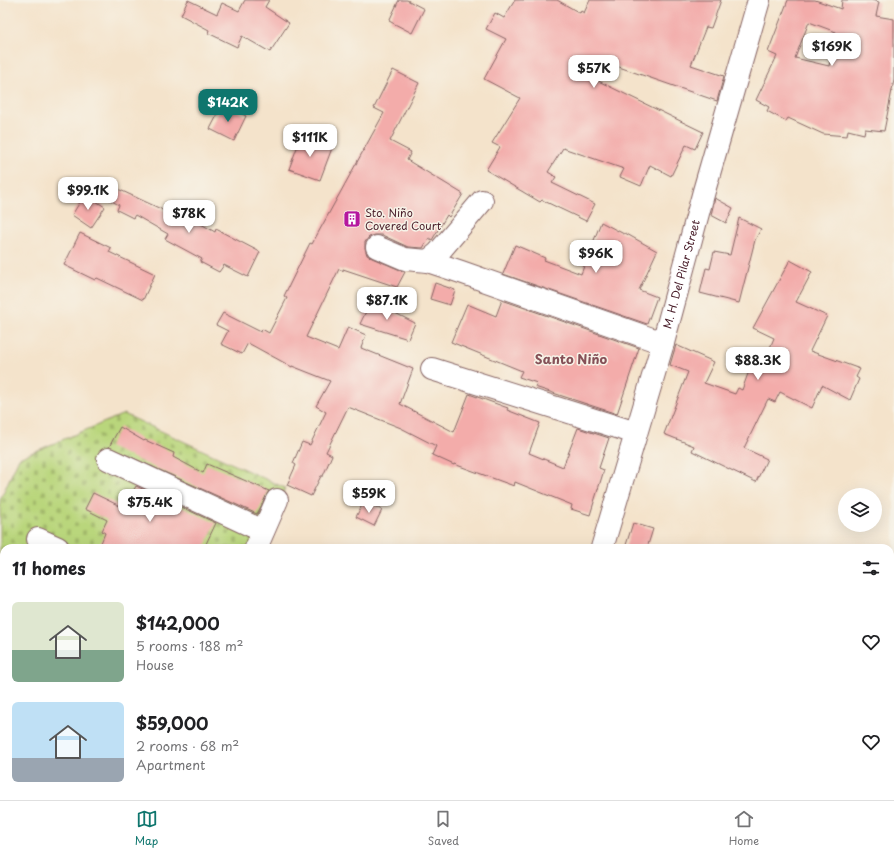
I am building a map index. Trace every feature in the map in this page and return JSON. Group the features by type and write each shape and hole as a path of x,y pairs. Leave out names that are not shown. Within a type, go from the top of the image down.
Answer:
{"street":[{"name":"M. H. Del Pilar Street","path":"603,544 663,344 704,191 759,0"},
{"path":"428,261 438,253 482,201"},
{"path":"377,247 405,259 428,261 663,344"},
{"path":"432,369 636,433"},
{"path":"108,459 259,539 277,500"},
{"path":"38,539 49,544"}],"green space":[{"path":"124,414 285,488 262,544 0,544 0,500 19,458"}],"building":[{"path":"188,0 217,14 222,3 239,11 245,0 269,0 265,7 289,23 270,52 242,36 237,47 208,33 209,30 181,15"},
{"path":"399,0 407,0 424,9 412,33 389,21"},
{"path":"515,0 557,0 580,13 581,11 584,13 590,0 721,0 711,28 706,27 691,65 724,76 717,101 593,58 586,75 703,132 695,149 686,145 671,176 650,165 641,186 620,177 624,169 563,148 548,172 556,177 552,183 595,204 586,221 542,200 540,202 486,170 500,147 492,143 520,98 484,79 506,39 486,29 495,13 504,18"},
{"path":"788,0 815,0 841,9 842,0 871,0 879,2 876,16 894,19 894,80 884,131 865,129 864,134 848,130 847,136 823,134 788,118 786,121 767,111 769,107 756,100 777,56 768,52","holes":["809,22 836,32 829,66 795,58"]},
{"path":"393,70 419,83 390,141 411,152 407,160 463,194 449,217 447,215 432,240 429,238 423,248 408,247 382,235 369,237 365,242 367,255 405,272 397,287 339,269 306,337 338,350 348,327 366,335 361,348 413,369 400,404 454,432 469,394 508,408 507,410 540,423 529,453 563,467 578,428 609,438 599,468 604,470 590,515 571,509 572,505 515,482 514,486 454,465 432,455 436,446 401,428 348,407 326,452 332,455 323,476 321,476 311,496 287,485 296,465 293,463 302,442 310,445 326,412 316,406 330,381 292,367 248,343 242,354 221,344 228,331 216,325 223,313 261,332 262,329 269,333 287,298 284,296 310,243 312,244 384,113 374,108"},
{"path":"223,104 246,116 234,141 210,129"},
{"path":"301,137 332,148 320,180 289,169"},
{"path":"105,183 161,209 176,218 180,212 215,232 216,229 260,252 248,277 224,265 219,272 200,262 202,259 165,239 168,234 135,215 133,218 117,210 119,205 99,194"},
{"path":"85,194 105,207 91,228 72,215"},
{"path":"715,198 733,208 726,223 711,215"},
{"path":"739,218 761,229 755,240 739,303 700,293 706,268 710,269 714,252 730,255"},
{"path":"601,222 624,234 625,233 657,251 639,290 657,297 647,324 503,274 515,245 545,258 544,260 581,274"},
{"path":"80,233 111,248 109,252 155,274 143,300 97,278 95,280 64,265"},
{"path":"790,260 812,272 796,302 827,316 810,351 860,369 856,377 859,379 850,400 822,385 812,408 780,392 775,402 768,399 744,448 767,459 756,482 692,451 694,446 664,434 688,372 670,365 676,345 714,362 704,383 735,394 738,388 742,390 749,371 759,375 774,338 753,328"},
{"path":"435,283 455,290 450,305 430,299"},
{"path":"502,300 639,348 617,414 535,387 537,383 519,377 522,371 451,342 467,304 496,316"},
{"path":"371,301 415,323 408,339 360,324"},
{"path":"120,427 144,441 145,440 174,453 173,457 203,473 207,464 269,491 257,514 109,447"},
{"path":"136,486 216,523 206,544 101,544 105,533 102,531 107,520 85,509 93,493 124,508"},
{"path":"364,501 382,510 374,526 356,517"},
{"path":"633,523 653,529 648,544 626,544"}],"place":[{"name":"Sto. Niño Covered Court","path":"352,219"}],"district":[{"name":"Santo Niño","path":"571,359"}]}
